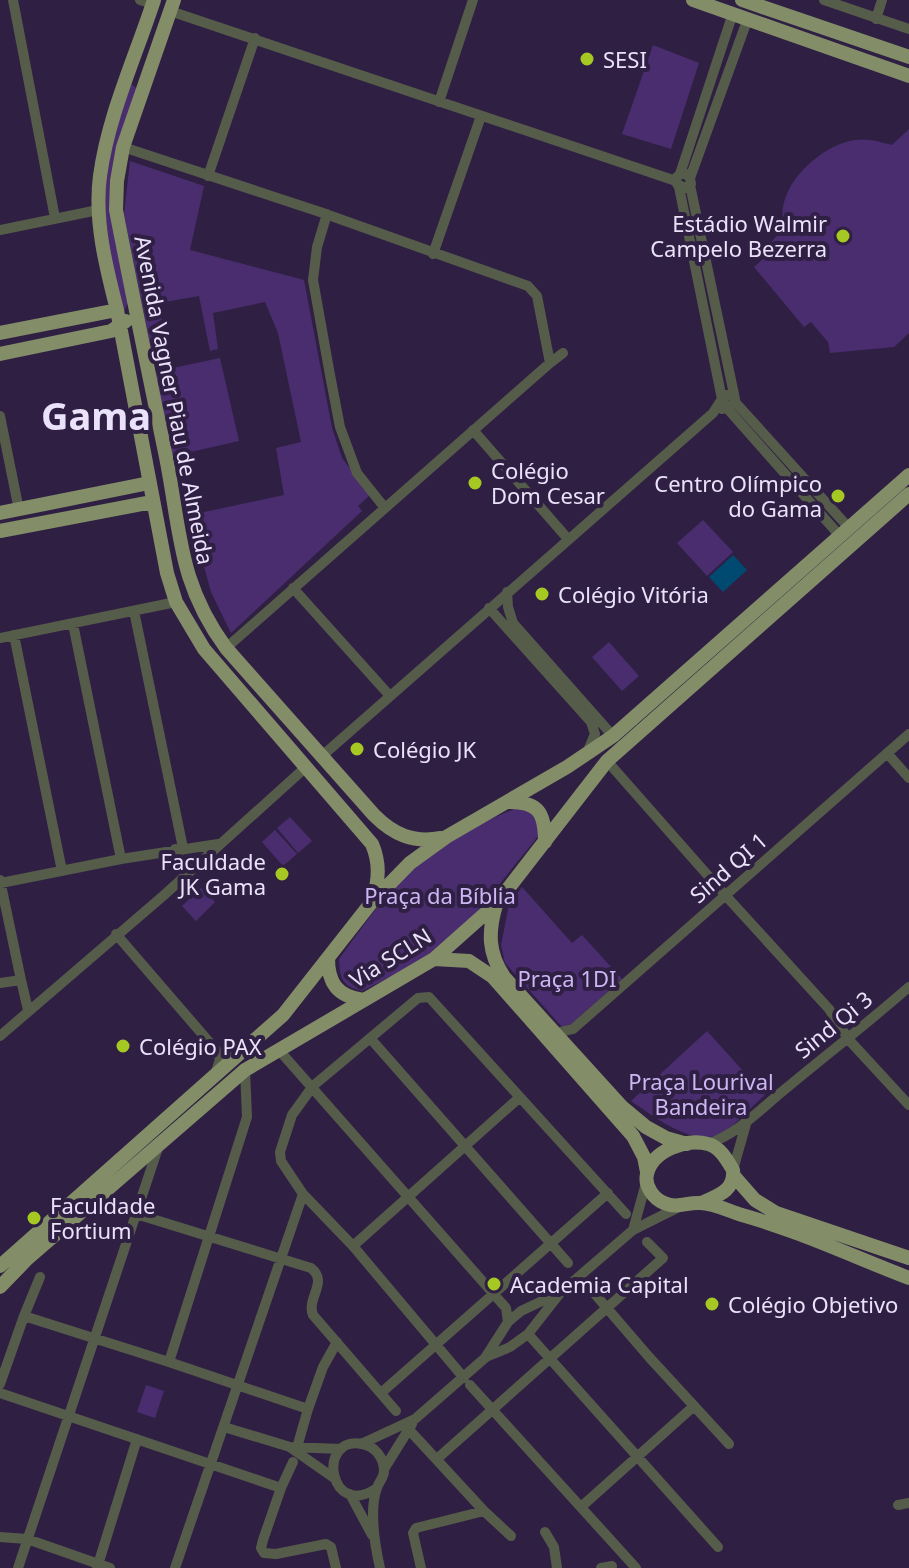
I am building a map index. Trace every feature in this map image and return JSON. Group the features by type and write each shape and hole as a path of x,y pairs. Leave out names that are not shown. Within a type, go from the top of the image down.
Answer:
{"main road":[{"path":"693,0 909,76"},
{"path":"742,0 909,58 905,68 909,76"},
{"name":"Avenida Vagner Piau de Almeida","path":"149,1 143,34 124,86 100,177 98,210 107,271 162,546 176,602 204,649 372,844 377,857 377,883 371,903"},
{"name":"Avenida Vagner Piau de Almeida","path":"172,5 123,147 116,210 187,575 209,624 226,648 374,815 399,835 420,840 446,837"},
{"path":"143,34 146,46 153,49 158,46"},
{"path":"874,63 883,57 879,47"},
{"path":"124,86 132,80 136,81 141,92"},
{"path":"0,354 120,327 131,314 133,300"},
{"path":"0,333 117,310"},
{"name":"Via SCLN","path":"831,554 845,532 909,475"},
{"path":"0,513 149,483"},
{"name":"Via SCLN","path":"0,1287 214,1077 283,1015 371,903 410,863 446,837 613,736 831,554 909,494"},
{"path":"88,497 94,504 92,512"},
{"path":"0,531 152,502"},
{"path":"157,521 169,529 175,527 177,522"},
{"path":"162,546 170,538 180,544"},
{"name":"Via SCLN","path":"0,1266 159,1144 245,1070 434,959 497,903 607,761 817,566"},
{"path":"285,740 283,733 287,725 291,724 299,731"},
{"path":"336,799 347,794 349,786"},
{"path":"507,802 518,802 538,809 545,823 544,842"},
{"path":"497,903 490,937 494,961 504,977 622,1107 646,1127 666,1138 687,1144"},
{"path":"328,958 328,972 333,984 342,994 363,1000"},
{"path":"434,959 469,961 493,977 633,1136 644,1157 652,1194 662,1202 679,1207 722,1195 731,1184 734,1173"},
{"path":"647,1177 655,1158 669,1149 687,1144 708,1144 719,1151 755,1200 778,1214 909,1258"},
{"path":"701,1203 750,1217 909,1278"}],"street":[{"path":"13,0 55,218"},
{"path":"439,102 473,0"},
{"path":"824,0 909,29"},
{"path":"876,19 882,0"},
{"path":"172,5 255,38 439,102 683,181"},
{"path":"733,13 683,181 729,401 781,470 845,532"},
{"path":"683,181 748,18"},
{"path":"208,176 255,38"},
{"path":"723,42 737,47"},
{"path":"433,254 481,116"},
{"path":"123,147 327,214 528,286 534,290 550,363"},
{"path":"0,230 98,210"},
{"path":"327,214 317,247 313,280 340,427 357,473 385,508"},
{"path":"226,648 563,353"},
{"path":"322,756 729,401"},
{"path":"729,401 791,463 845,532"},
{"path":"0,416 19,510"},
{"path":"473,430 568,539"},
{"path":"781,470 787,469 791,463"},
{"path":"293,588 390,696"},
{"path":"507,592 513,623 613,736"},
{"path":"0,638 176,602"},
{"path":"489,608 591,722 595,734 587,753"},
{"path":"134,611 186,874"},
{"path":"73,624 121,859"},
{"path":"14,635 62,871"},
{"name":"Sind QI 1","path":"573,1029 909,734"},
{"path":"887,753 909,778"},
{"path":"607,761 829,1009 849,1040 909,1105"},
{"path":"0,1036 306,767"},
{"path":"28,1010 0,880 218,844"},
{"path":"116,934 216,1050 222,1054 241,1054"},
{"path":"0,983 21,980"},
{"name":"Sind Qi 3","path":"708,1144 743,1128 766,1105 849,1040 909,987"},
{"path":"626,1214 429,997 418,998 313,1086 292,1115 280,1152 281,1161 303,1194 353,1246 467,1382 636,1568"},
{"path":"556,1033 573,1029"},
{"path":"568,1045 573,1029"},
{"path":"370,1038 568,1263"},
{"path":"278,1049 506,1308 508,1322"},
{"path":"214,1077 219,1065 216,1050"},
{"path":"169,1362 247,1117 245,1070"},
{"path":"353,1246 520,1097"},
{"path":"734,1173 743,1128"},
{"path":"18,1568 159,1144"},
{"path":"633,1230 647,1177"},
{"path":"381,1393 438,1346 608,1193"},
{"path":"175,1568 303,1194"},
{"path":"485,1358 510,1347 528,1334 561,1292 633,1230 679,1207"},
{"path":"136,1214 311,1268 319,1279 310,1310 396,1411"},
{"path":"438,1458 663,1258 647,1242"},
{"path":"0,1384 40,1277"},
{"path":"588,1286 729,1444"},
{"path":"294,1452 341,1449 361,1444 415,1419 467,1382 508,1322 525,1308 561,1292"},
{"path":"506,1308 537,1308 542,1318"},
{"path":"24,1316 308,1409"},
{"path":"500,1333 510,1347"},
{"path":"528,1334 718,1547"},
{"path":"336,1568 331,1547 326,1544 276,1554 264,1553 261,1548 323,1367 337,1342"},
{"path":"0,1393 281,1488"},
{"path":"581,1507 694,1406"},
{"path":"373,1536 377,1488 384,1469 415,1419"},
{"path":"224,1427 294,1452 334,1478"},
{"path":"412,1433 511,1536"},
{"path":"97,1566 137,1439"},
{"path":"361,1444 373,1448 381,1457 384,1469"},
{"path":"341,1449 332,1468 340,1488 359,1496 377,1488"},
{"path":"350,1494 373,1536 380,1568"},
{"path":"421,1568 413,1533 416,1528 484,1511"},
{"path":"545,1532 554,1547 557,1568"},
{"path":"0,1537 27,1539 110,1568"}],"green space":[{"path":"653,45 699,63 671,149 622,134"},
{"path":"131,84 136,88 119,151 128,302 122,317 102,214 109,147"},
{"name":"Estádio Walmir Campelo Bezerra","path":"909,129 909,333 894,347 830,353 828,342 811,322 804,327 754,267 775,248 771,242 783,230 783,207 789,189 812,161 833,147 855,140 892,145"},
{"path":"130,161 204,186 190,250 304,280 332,428 342,458 370,495 358,506 362,511 231,633 211,592 190,515 284,495 276,448 301,442 278,333 265,302 213,313 218,349 210,351 199,296 159,303 169,361 154,364 124,215"},
{"path":"220,358 239,441 173,456 154,372"},
{"path":"703,520 733,552 707,576 677,543"},
{"path":"609,642 639,676 622,691 592,657"},
{"name":"Praça da Bíblia","path":"522,806 536,815 539,835 478,911 420,962 362,991 346,984 341,977 339,959 404,876 452,840"},
{"path":"290,817 312,841 298,853 277,828"},
{"path":"275,830 297,854 283,866 262,842"},
{"name":"Praça 1DI","path":"522,887 572,943 582,935 622,979 570,1025 562,1027 505,963 501,945 509,904"},
{"path":"201,888 215,902 196,921 182,906"},
{"name":"Praça Lourival Bandeira","path":"707,1031 765,1095 722,1133 699,1137 675,1129 631,1101"},
{"path":"146,1385 164,1391 155,1418 137,1412"}],"water":[{"path":"733,555 747,570 723,592 709,577"}],"place":[{"name":"SESI","path":"587,59"},
{"name":"Estádio Walmir Campelo Bezerra","path":"843,236"},
{"name":"Colégio Dom Cesar","path":"475,483"},
{"name":"Centro Olímpico do Gama","path":"838,496"},
{"name":"Colégio Vitória","path":"542,594"},
{"name":"Colégio JK","path":"357,749"},
{"name":"Faculdade JK Gama","path":"282,874"},
{"name":"Colégio PAX","path":"123,1046"},
{"name":"Faculdade Fortium","path":"34,1218"},
{"name":"Academia Capital","path":"494,1284"},
{"name":"Colégio Objetivo","path":"712,1304"}],"district":[{"name":"Gama","path":"96,415"}]}
